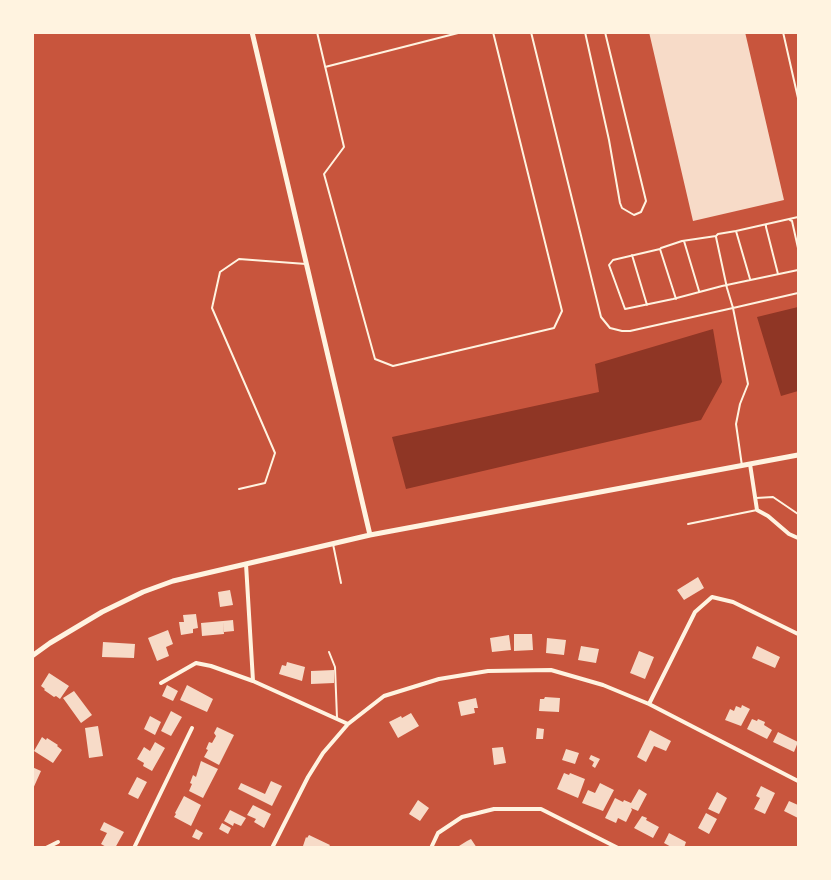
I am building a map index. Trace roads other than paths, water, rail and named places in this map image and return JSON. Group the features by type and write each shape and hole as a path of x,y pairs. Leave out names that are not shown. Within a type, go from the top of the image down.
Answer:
{"street":[{"path":"252,32 370,535"},
{"path":"32,656 102,612 143,592 173,581 370,535 798,455"},
{"path":"750,464 757,510 768,516 789,534 798,538"},
{"path":"246,564 253,681"},
{"path":"649,704 695,612 712,597 733,602 798,634"},
{"path":"161,683 196,663 211,666 253,681 348,724"},
{"path":"272,848 308,777 323,753 348,724 384,696 439,679 488,671 551,670 603,685 649,704 798,781"},
{"path":"134,848 192,728"},
{"path":"431,848 438,834 462,817 494,809 540,809 618,848"},
{"path":"46,848 58,842"}],"lane":[{"path":"317,32 344,147 324,174 374,359 393,366 554,328 562,311 493,32"},
{"path":"325,67 462,32"},
{"path":"531,32 600,316 610,328 630,331 798,294"},
{"path":"584,32 609,140 620,202 622,208 634,215 641,212 646,201 605,32"},
{"path":"783,32 798,98"},
{"path":"798,217 736,232 684,241 661,248 660,250 612,260 609,265 625,309 798,270"},
{"path":"790,220 798,248"},
{"path":"766,224 778,274"},
{"path":"736,232 750,280"},
{"path":"716,236 748,384 740,404 736,424 742,466"},
{"path":"684,241 699,292"},
{"path":"660,250 676,298"},
{"path":"632,256 647,305"},
{"path":"239,489 266,483 275,453 212,308 220,272 239,259 306,264"},
{"path":"755,498 773,496 798,514"},
{"path":"688,524 757,510"},
{"path":"333,544 341,583"},
{"path":"329,652 335,667 338,719"}]}
